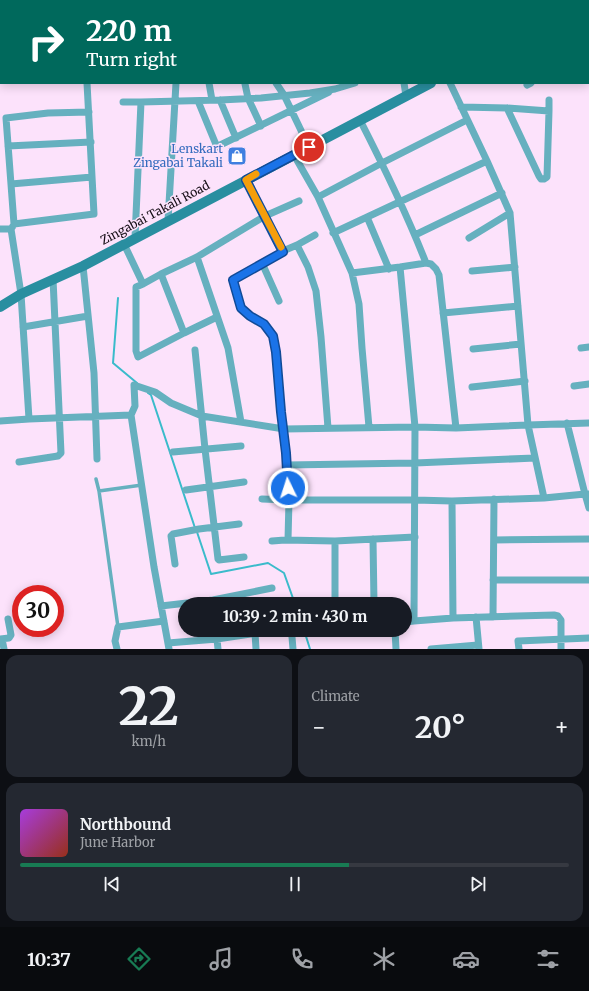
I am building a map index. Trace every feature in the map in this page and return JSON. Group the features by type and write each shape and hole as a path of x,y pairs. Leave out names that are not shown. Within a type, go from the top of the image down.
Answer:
{"street":[{"path":"0,229 94,214 87,84"},
{"path":"168,221 176,84"},
{"path":"209,84 212,100"},
{"path":"245,84 248,98 261,126"},
{"path":"277,84 284,95 309,147"},
{"path":"123,102 248,98 310,93 335,89 352,84"},
{"path":"404,84 406,96"},
{"name":"Zingabai Takali Road","path":"0,307 21,294 83,266 429,84"},
{"path":"450,84 510,213 528,425 544,498"},
{"path":"198,100 215,148 335,89"},
{"path":"220,100 236,138"},
{"path":"507,108 539,176 541,179 544,179 547,177 550,100"},
{"path":"135,238 142,102"},
{"path":"461,107 549,111"},
{"path":"29,419 21,294 12,226 8,146 3,123 6,118 89,112"},
{"path":"360,120 400,201 426,263"},
{"path":"318,197 467,120"},
{"path":"8,146 90,142"},
{"path":"294,155 318,197 352,273 359,304 369,427"},
{"path":"334,233 487,161"},
{"path":"11,184 92,177"},
{"path":"246,180 283,252"},
{"path":"415,235 502,193"},
{"path":"217,317 138,357 136,351 136,286 197,257 265,216 299,201"},
{"path":"470,238 510,213"},
{"path":"367,217 389,269"},
{"path":"288,540 289,500 287,464 276,352 273,336 264,324 250,316 241,308 233,280 316,235"},
{"path":"124,244 143,284"},
{"path":"297,245 308,266 316,291 328,428"},
{"path":"197,257 228,348 241,422"},
{"path":"262,263 280,301"},
{"path":"352,273 400,268 426,263 431,264 436,268 440,275 456,428"},
{"path":"83,266 94,373 97,459"},
{"path":"472,271 515,267"},
{"path":"400,268 415,427 414,621 476,617 554,615 558,616 561,620 561,649"},
{"path":"161,274 184,333"},
{"path":"19,462 58,456 62,453 53,279"},
{"path":"443,313 518,306"},
{"path":"23,327 88,316"},
{"path":"473,349 521,344"},
{"path":"581,348 589,347"},
{"path":"195,350 218,559 244,557"},
{"path":"472,387 525,381"},
{"path":"574,386 589,384"},
{"path":"230,637 169,646 154,567 131,415 135,406 134,385 155,392 202,416 284,429 369,427 456,428 589,423"},
{"path":"0,421 131,415"},
{"path":"567,423 587,494 589,508"},
{"path":"173,452 242,446"},
{"path":"287,464 535,458"},
{"path":"186,490 244,482"},
{"path":"262,499 452,501 544,498 587,494"},
{"path":"493,617 494,499"},
{"path":"452,501 453,618"},
{"path":"175,564 171,536 173,534 239,524"},
{"path":"272,541 335,541 415,538"},
{"path":"373,539 374,597"},
{"path":"494,540 589,539"},
{"path":"335,541 335,597"},
{"path":"494,580 589,580"},
{"path":"234,597 272,588"},
{"path":"161,606 178,605"},
{"path":"435,649 479,647 476,617"},
{"path":"4,649 1,639 9,638 11,635 8,620"},
{"path":"117,649 115,642 118,627 164,620"},
{"path":"255,637 256,649"},
{"path":"291,637 293,649"},
{"path":"395,637 396,649"},
{"path":"519,649 518,641 589,638"},
{"path":"217,639 218,649"}],"lane":[{"path":"96,479 99,491 118,627"},
{"path":"99,491 142,486"}],"waterway":[{"path":"118,298 113,363 137,383"},
{"path":"148,393 151,395 195,528"},
{"path":"197,532 211,574 268,563 284,573 293,597"},
{"path":"306,637 310,649"}],"slow traffic":[{"path":"256,174 246,180 281,247"}],"place":[{"name":"Lenskart Zingabai Takali","path":"237,156"}],"route":[{"path":"288,488 284,429 273,336 264,324 250,316 241,308 233,280 283,252 246,180 309,147"}]}
